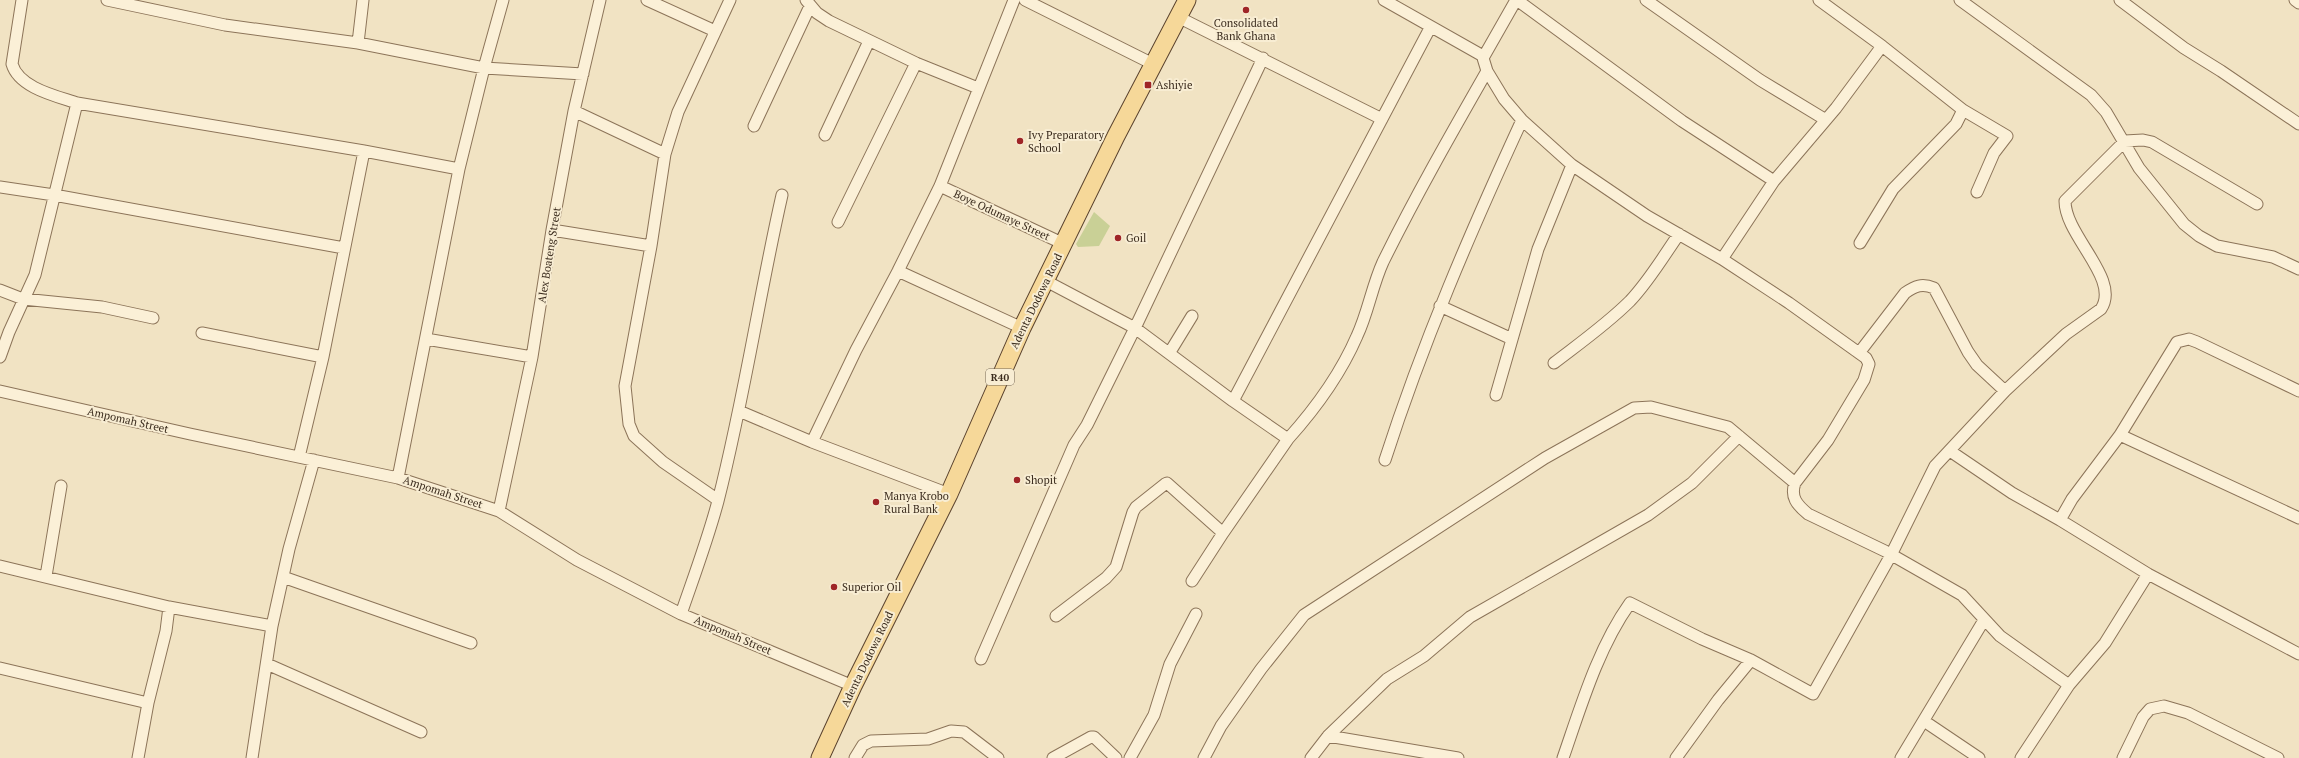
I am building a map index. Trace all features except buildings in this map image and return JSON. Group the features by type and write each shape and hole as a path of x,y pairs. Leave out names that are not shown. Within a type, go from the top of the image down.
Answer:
{"main road":[{"name":"Adenta Dodowa Road","path":"820,758 853,686 949,494 1022,328 1064,244 1102,162 1187,0"}],"street":[{"path":"22,0 11,60 13,69 21,79 41,90 77,103 364,151 459,169"},
{"path":"107,0 225,25 358,44 484,68 583,74"},
{"path":"358,44 363,0"},
{"path":"398,478 459,169 484,68 503,0"},
{"name":"Alex Boateng Street","path":"499,511 532,357 552,230 574,111 600,0"},
{"path":"647,0 715,31"},
{"path":"718,500 663,462 634,436 629,424 625,386 651,246 665,154 678,112 730,0"},
{"path":"812,442 856,350 898,271 940,186 1014,0"},
{"path":"1025,0 1153,64"},
{"path":"1384,0 1430,28 1483,56"},
{"path":"1774,181 1682,120 1517,0 1483,56 1486,71 1504,99 1522,120 1572,166 1607,190 1722,259 1789,302 1866,358 1869,364 1864,380 1828,440 1795,483 1792,490 1794,499 1800,507 1808,514 1891,555 1962,595 2000,636 2069,685"},
{"path":"1646,0 1760,80 1826,120"},
{"path":"1819,0 1882,46 1963,110 2007,136 1994,154 1978,192"},
{"path":"1960,0 2091,95 2106,112 2139,168 2184,224 2199,236 2217,246 2273,257 2299,269"},
{"path":"2120,0 2184,48 2299,124"},
{"path":"2295,0 2299,3"},
{"path":"754,126 808,3 828,21 916,63 978,88"},
{"path":"1178,17 1263,58 1382,119"},
{"path":"1232,401 1430,28"},
{"path":"824,135 869,41"},
{"path":"1722,259 1774,181 1826,120 1882,46"},
{"path":"980,659 1074,445 1087,424 1135,328 1263,58"},
{"path":"838,222 916,63"},
{"path":"1192,581 1223,533 1288,439 1322,396 1354,342 1382,264 1419,192 1486,71"},
{"path":"0,358 23,299 35,275 77,103"},
{"path":"1860,243 1893,189 1956,124 1963,110"},
{"path":"574,111 665,154"},
{"path":"1385,460 1407,393 1456,265 1522,120"},
{"path":"1563,758 1579,709 1605,648 1630,603 1702,640 1751,660 1813,694 1891,555 1935,466 2005,390 2066,334 2101,310 2105,304 2107,297 2103,280 2068,220 2065,201 2124,141 2143,140 2159,146 2218,183 2257,204"},
{"path":"299,457 323,357 364,151"},
{"path":"1496,395 1538,249 1572,166"},
{"name":"Boye Odumaye Street","path":"940,186 1064,244"},
{"path":"0,187 54,195 344,248"},
{"path":"681,614 709,534 718,500 739,411 762,283 782,195"},
{"path":"552,230 651,246"},
{"path":"1554,363 1602,327 1630,300 1647,280 1679,234"},
{"path":"898,271 1022,328"},
{"path":"1046,281 1135,328 1170,352 1232,401 1288,439"},
{"path":"1858,353 1905,294 1912,288 1926,285 1934,288 1968,352 1978,365 2005,390"},
{"path":"0,290 23,299 102,307 153,318"},
{"path":"1440,306 1512,340"},
{"path":"1170,352 1192,316"},
{"path":"202,333 323,357"},
{"path":"426,339 532,357"},
{"path":"2060,520 2072,499 2120,435 2166,356 2177,342 2183,339 2189,339 2197,342 2299,391"},
{"name":"Ampomah Street","path":"0,391 398,478 499,511 577,560 681,614 853,686"},
{"path":"1204,758 1221,726 1261,669 1304,615 1545,458 1579,441 1627,412 1641,406 1651,407 1722,424 1739,436 1795,483"},
{"path":"739,411 812,442 949,494"},
{"path":"2120,435 2299,518"},
{"path":"1311,758 1328,736 1388,679 1424,656 1470,617 1648,515 1692,483 1739,436"},
{"path":"1950,451 2012,493 2060,520 2148,574 2299,654"},
{"path":"252,758 272,626 283,576 314,460"},
{"path":"1056,616 1106,578 1116,567 1136,507 1165,484 1167,484 1223,533"},
{"path":"46,576 61,486"},
{"path":"0,566 169,607 272,626"},
{"path":"2021,758 2069,685 2105,644 2148,574"},
{"path":"283,576 471,643"},
{"path":"138,758 148,704 166,631 169,607"},
{"path":"1130,758 1154,715 1170,664 1196,614"},
{"path":"1901,758 1984,620"},
{"path":"1676,758 1718,700 1751,660"},
{"path":"267,664 420,732"},
{"path":"0,668 148,704"},
{"path":"2123,758 2143,717 2150,709 2164,706 2188,713 2278,758"},
{"path":"1924,721 1979,758"},
{"path":"855,758 863,745 871,741 928,739 958,730 964,732 998,758"},
{"path":"1328,736 1458,758"},
{"path":"1053,758 1091,737 1094,737 1116,758"}],"green space":[{"path":"1094,212 1110,226 1099,246 1078,247 1076,244"}],"place":[{"name":"Consolidated Bank Ghana","path":"1246,10"},
{"name":"Ashiyie","path":"1148,85"},
{"name":"Ivy Preparatory School","path":"1020,141"},
{"name":"Goil","path":"1118,238"},
{"name":"Shopit","path":"1017,480"},
{"name":"Manya Krobo Rural Bank","path":"876,502"},
{"name":"Superior Oil","path":"834,587"}]}
